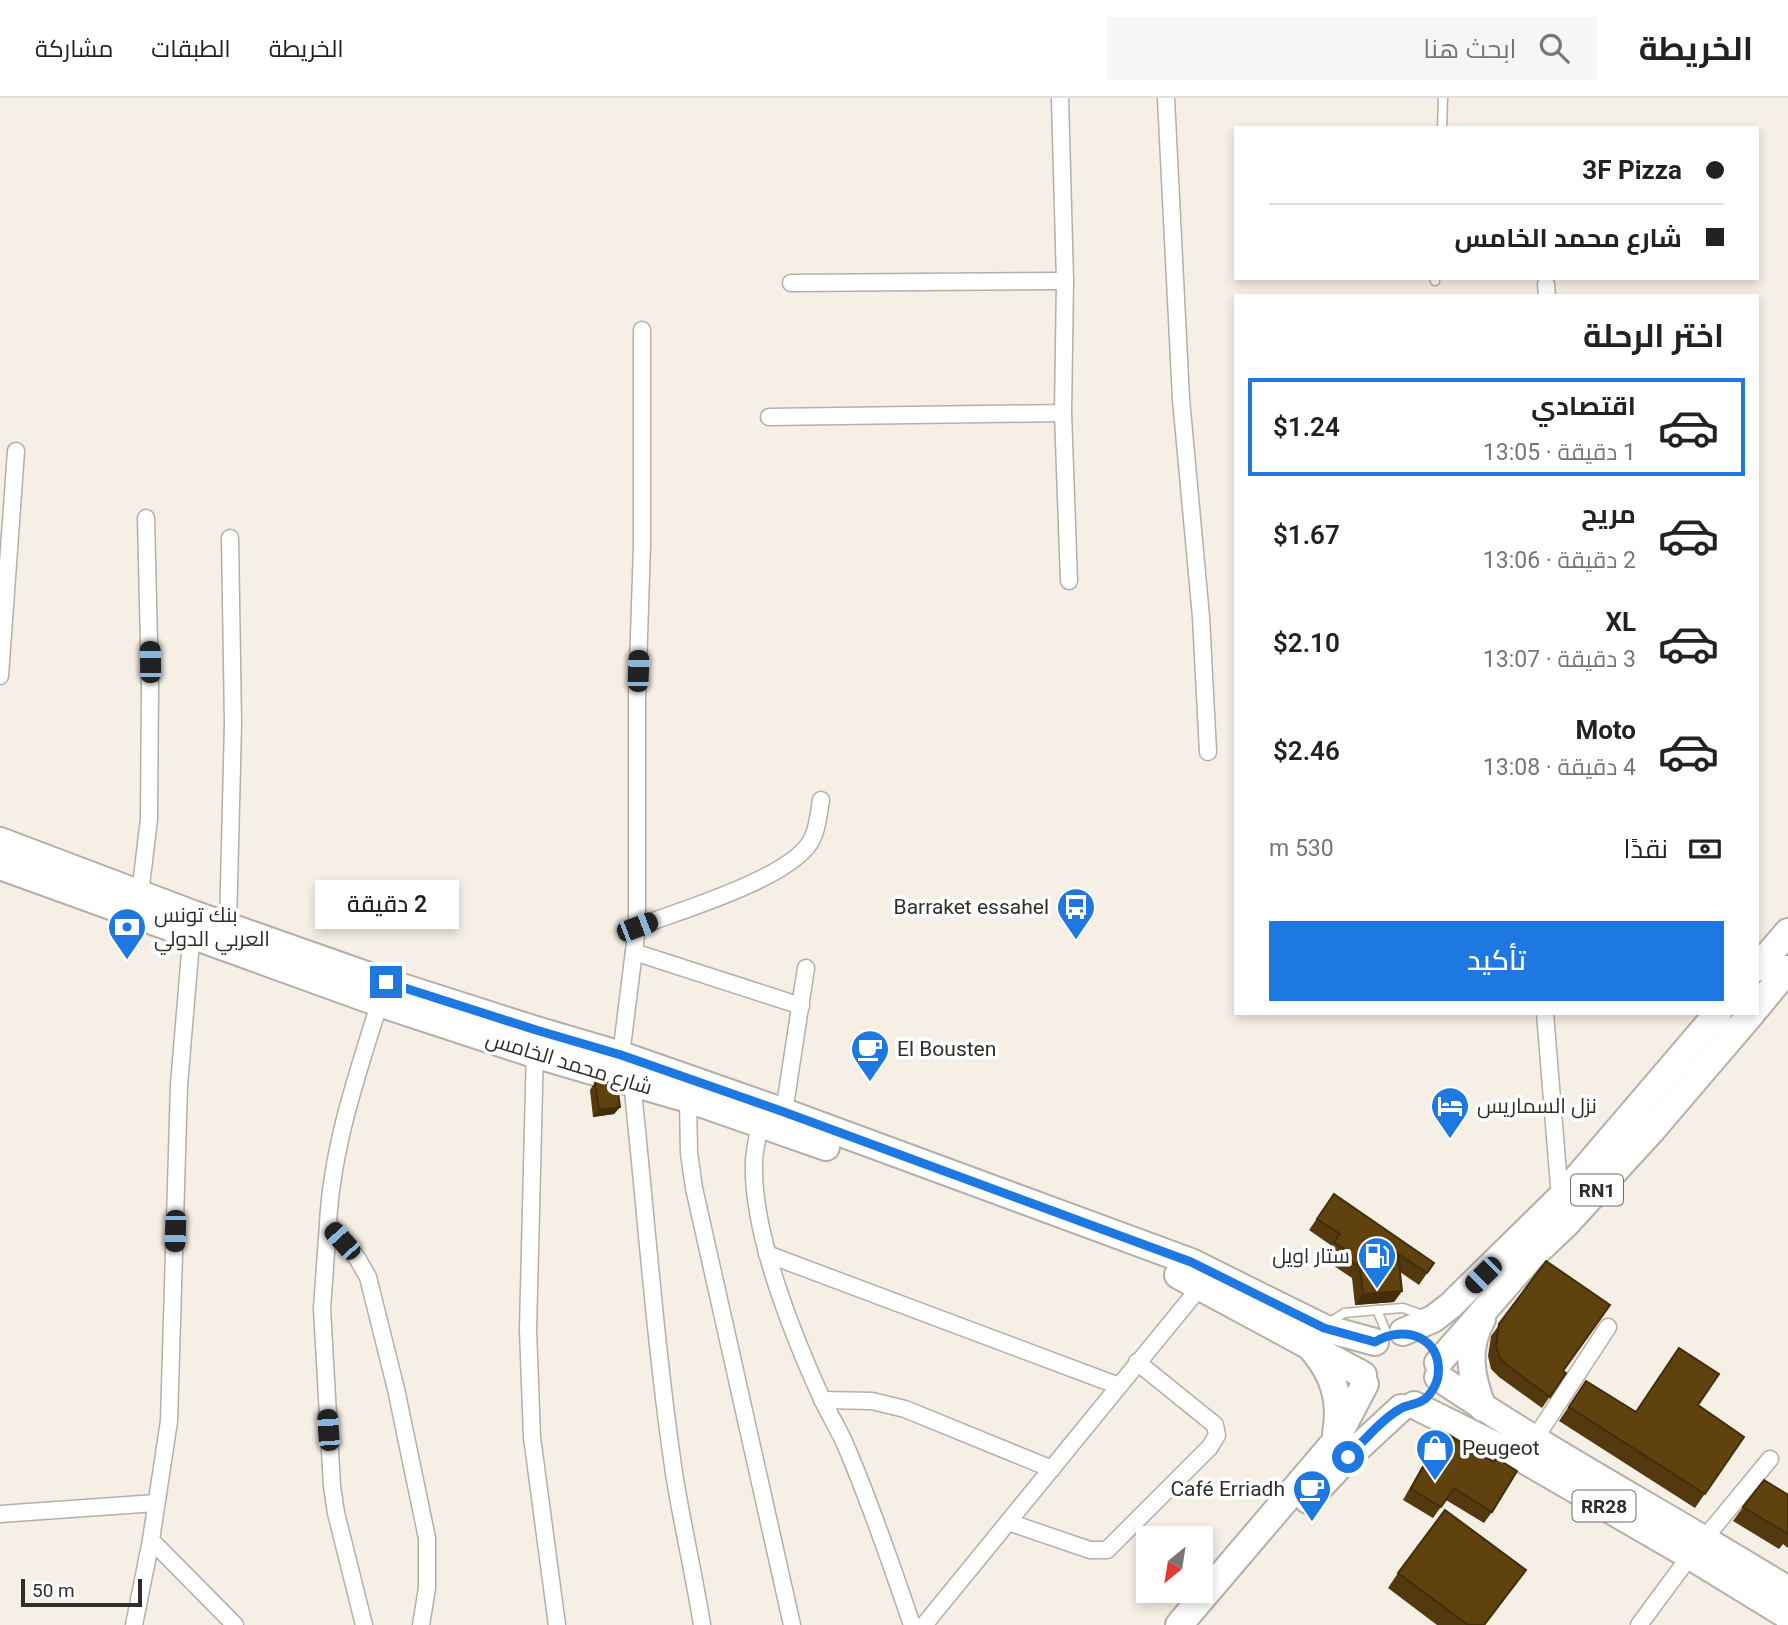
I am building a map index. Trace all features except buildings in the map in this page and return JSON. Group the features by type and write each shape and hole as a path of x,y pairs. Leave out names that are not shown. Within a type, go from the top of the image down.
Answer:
{"main road":[{"name":"شارع محمد الخامس","path":"0,841 141,894 192,924 228,926 383,993"},
{"name":"شارع محمد الخامس","path":"0,866 192,924 383,993 535,1042 632,1082 760,1123 1150,1261 1200,1287 1317,1337 1389,1336"},
{"path":"1759,966 1788,932"},
{"path":"1759,1005 1788,969"},
{"name":"RN1","path":"1389,1336 1433,1319 1467,1291 1560,1198 1716,1015"},
{"name":"RN1","path":"1199,1625 1335,1471 1408,1406 1425,1399 1433,1389 1438,1370 1492,1302 1653,1130 1750,1015"},
{"name":"شارع محمد الخامس","path":"535,1042 621,1055 1191,1262 1317,1337 1364,1379"},
{"path":"1483,1408 1473,1382 1471,1354 1478,1327 1492,1302"},
{"path":"1180,1625 1334,1443 1364,1379 1363,1363 1368,1351 1389,1336 1415,1335 1434,1351 1438,1370"},
{"path":"1317,1337 1336,1390 1339,1417 1334,1443"},
{"name":"RR28","path":"1438,1370 1483,1408 1697,1547 1788,1616"},
{"path":"1364,1379 1380,1401 1408,1406"},
{"name":"RR28","path":"1408,1406 1521,1458 1788,1590"}],"street":[{"path":"1060,98 1065,281 1062,413 1069,581"},
{"path":"1166,98 1181,399 1201,617 1208,752"},
{"path":"791,283 1065,281"},
{"path":"621,1055 637,927 642,330"},
{"path":"769,417 1062,413"},
{"path":"0,676 16,451"},
{"path":"141,894 149,819 150,686 146,517"},
{"path":"228,926 233,724 230,538"},
{"path":"637,927 756,882 791,862 813,837 821,800"},
{"path":"134,1625 169,1421 179,1085 192,924"},
{"path":"634,952 801,1006"},
{"path":"784,1112 806,968"},
{"path":"364,1625 336,1513 332,1486 322,1309 330,1184 338,1144 383,993"},
{"path":"1545,1015 1560,1198"},
{"path":"535,1042 528,1330 532,1437 557,1625"},
{"path":"632,1082 663,1385 675,1476 702,1625"},
{"path":"688,1099 689,1153 694,1188 792,1625"},
{"path":"760,1123 754,1160 756,1196 768,1254 792,1327 822,1400 847,1447 912,1625"},
{"path":"328,1224 357,1258 368,1278 396,1389 427,1538 427,1588 423,1623"},
{"path":"768,1254 1119,1386"},
{"path":"924,1625 1200,1287"},
{"path":"1534,1440 1608,1327"},
{"path":"1008,1522 1090,1550 1107,1550 1210,1447 1217,1435 1215,1425 1137,1362"},
{"path":"822,1400 872,1401 905,1409 1052,1469"},
{"path":"1639,1625 1697,1547 1770,1460"},
{"path":"0,1514 156,1503"},
{"path":"150,1539 235,1625"}],"lane":[{"path":"1442,126 1443,98"},
{"path":"1317,1337 1344,1313 1403,1308 1433,1319"},
{"path":"1377,1310 1389,1336"}],"place":[{"name":"Barraket essahel","path":"1076,941"},
{"name":"بنك تونس العربي الدولي","path":"127,961"},
{"name":"El Bousten","path":"870,1083"},
{"name":"نزل السماريس","path":"1450,1140"},
{"name":"ستار اويل","path":"1377,1290"},
{"name":"Peugeot","path":"1435,1482"},
{"name":"Café Erriadh","path":"1312,1523"}],"route":[{"path":"386,982 621,1055 1043,1207 1191,1262 1324,1328 1375,1342 1387,1334 1403,1332 1415,1335 1434,1351 1438,1363 1438,1377 1433,1389 1425,1399 1401,1408 1348,1457"}]}
